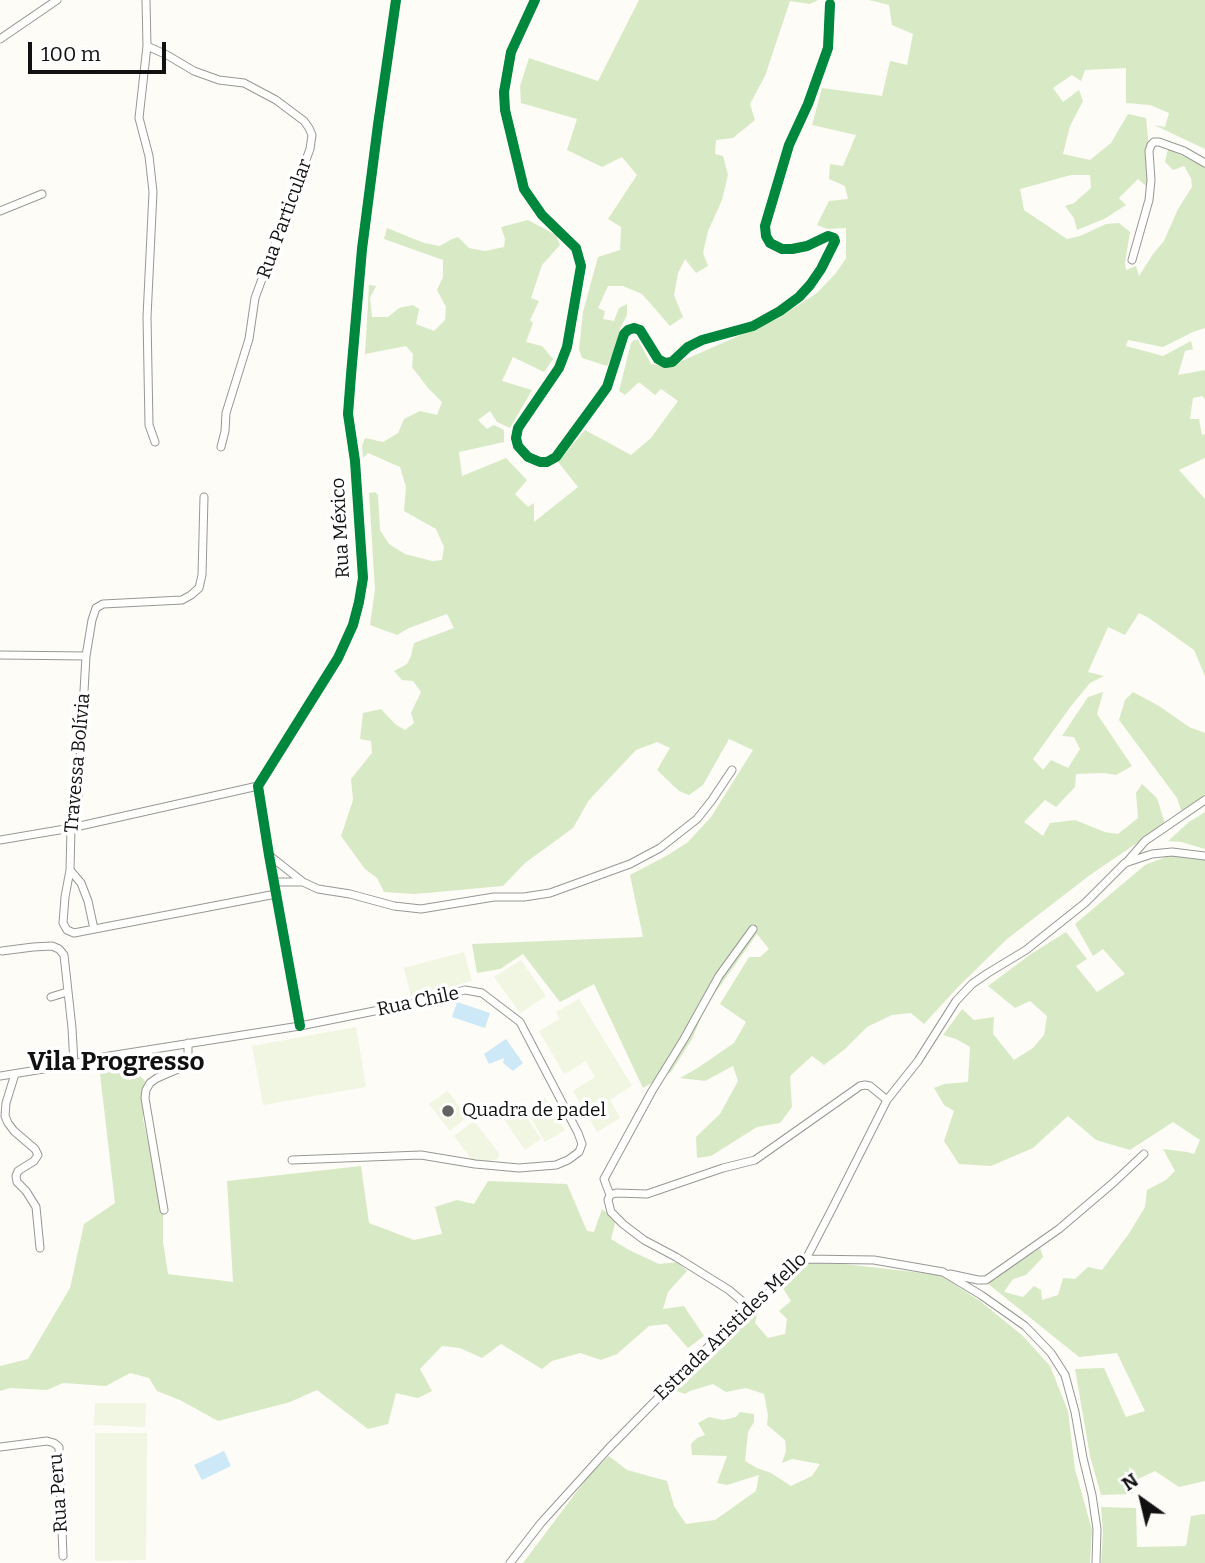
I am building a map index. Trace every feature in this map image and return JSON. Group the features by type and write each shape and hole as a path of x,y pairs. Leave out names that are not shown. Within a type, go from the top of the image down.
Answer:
{"street":[{"path":"0,39 57,0"},
{"path":"146,0 147,46 139,118 149,156 153,192 147,317 149,425 155,442"},
{"name":"Rua México","path":"258,786 338,658 353,625 359,602 363,578 355,461 348,414 362,249 396,0"},
{"path":"535,0 511,52 504,92 505,110 524,189 542,215 576,248 581,266 567,347 559,368 518,428 518,446 528,457 540,463 556,457 607,387 624,334 628,330 640,330 658,359 665,363 672,362 688,347 702,340 753,326 780,311 799,297 821,269 834,238 828,236 807,246 782,249 769,243 765,226 789,145 808,104 828,48 830,4"},
{"name":"Rua Particular","path":"147,46 194,71 244,83 276,100 304,121 312,135 310,149 255,298 249,339 226,413 221,447"},
{"path":"1132,260 1149,200 1151,145 1159,142 1184,151 1205,163"},
{"path":"0,211 42,194"},
{"name":"Travessa Bolívia","path":"204,497 202,575 199,588 182,600 103,604 96,608 86,656 78,797 71,828 70,870 63,923 67,930 74,933 276,894"},
{"path":"0,656 86,656"},
{"path":"269,855 303,882 318,889 350,894 394,906 421,909 494,897 524,897 550,893 630,864 660,848 697,819 732,770"},
{"path":"0,840 71,828 258,786 300,1026"},
{"path":"1125,863 1145,841 1205,800"},
{"name":"Estrada Aristides Mello","path":"510,1563 541,1523 608,1449 709,1346 806,1259 887,1100 918,1061 957,1001 972,985 1026,950 1085,903 1125,863 1152,854 1172,852 1205,856"},
{"path":"70,870 81,883 94,929"},
{"path":"274,883 303,882"},
{"path":"750,1308 729,1290 644,1240 623,1224 611,1212 608,1200 610,1195 604,1180 719,976 753,929"},
{"path":"2,951 52,946 60,949 64,955 74,1064"},
{"name":"Rua Chile","path":"0,1076 300,1026 465,990 482,993 520,1022 582,1144 579,1152 556,1165 519,1168 421,1155 292,1160"},
{"path":"51,997 67,992"},
{"path":"164,1210 145,1098 146,1090 157,1077 180,1068 185,1063 188,1058 188,1043"},
{"path":"15,1074 5,1116 8,1123 38,1155 34,1161 18,1171 16,1176 17,1182 36,1207 40,1248"},
{"path":"610,1195 647,1194 755,1160 865,1084 887,1100"},
{"path":"806,1259 874,1260 986,1280 1059,1229 1144,1154"},
{"path":"943,1272 1025,1326 1051,1353 1065,1375 1092,1495 1097,1529 1096,1563"},
{"name":"Rua Peru","path":"0,1447 47,1441 59,1447 62,1556"}],"green space":[{"path":"639,0 818,0 810,4 790,1 765,76 750,104 755,120 733,138 716,140 715,154 723,156 728,175 703,253 708,266 696,273 685,259 678,273 674,295 683,317 670,326 642,294 623,286 608,286 598,308 605,311 603,319 614,321 619,308 627,304 627,315 607,366 582,358 579,349 583,312 598,257 620,250 621,227 608,219 637,175 622,157 602,167 567,150 577,119 521,103 520,86 529,58 598,81"},
{"path":"869,0 1205,0 1205,149 1154,125 1165,127 1169,113 1150,105 1126,103 1126,68 1085,70 1081,81 1072,75 1053,88 1063,102 1079,90 1083,101 1070,126 1063,154 1090,160 1111,143 1128,114 1146,118 1152,177 1147,187 1138,179 1119,198 1126,205 1104,219 1077,230 1074,218 1065,206 1074,203 1091,188 1090,175 1071,175 1020,189 1024,210 1067,239 1106,224 1119,223 1130,232 1126,270 1136,266 1139,276 1164,241 1178,209 1192,187 1191,178 1184,166 1173,170 1165,162 1168,149 1205,167 1205,328 1163,347 1128,340 1126,346 1163,356 1191,341 1193,349 1185,351 1178,375 1205,370 1205,399 1202,396 1193,398 1190,419 1199,419 1202,435 1205,434 1205,458 1179,470 1205,499 1205,676 1194,650 1149,618 1139,613 1125,635 1108,627 1088,672 1104,676 1090,683 1033,759 1043,770 1051,760 1068,768 1080,749 1074,737 1062,736 1088,697 1103,692 1097,714 1132,766 1116,775 1076,774 1075,787 1056,807 1045,800 1024,822 1043,836 1050,823 1075,820 1105,832 1118,834 1138,818 1136,793 1142,784 1157,798 1165,824 1090,875 1007,939 924,1024 911,1013 892,1015 867,1027 824,1065 812,1056 790,1076 792,1107 780,1123 757,1127 711,1156 697,1158 696,1137 720,1114 738,1081 733,1066 705,1081 680,1078 734,1043 746,1022 720,1004 749,957 760,957 769,949 757,934 707,1004 692,1039 671,1072 643,1088 594,984 560,1002 523,954 500,969 477,973 472,944 643,937 630,875 688,842 711,817 753,750 729,739 703,785 689,795 679,791 657,770 670,748 657,742 636,750 589,800 573,828 525,863 503,886 415,894 384,892 377,878 365,869 341,836 353,800 351,779 372,753 371,741 360,739 363,713 381,709 405,730 414,723 411,713 421,692 413,681 402,680 394,671 407,664 414,643 454,628 447,614 397,635 370,625 375,589 369,493 375,492 378,495 380,530 389,544 405,554 432,561 442,560 444,547 436,529 404,511 406,487 400,467 368,453 363,458 362,446 365,438 383,442 398,433 404,419 420,411 437,415 442,402 412,367 413,354 406,346 365,354 369,285 376,286 370,298 372,317 388,317 399,308 413,305 419,309 416,324 434,331 445,320 446,307 437,290 443,277 443,260 384,239 387,228 424,243 440,246 458,237 469,248 485,251 504,247 505,239 501,227 528,220 556,235 560,245 542,265 531,298 539,301 530,320 533,323 526,342 542,346 553,359 544,372 513,357 502,381 532,390 510,428 497,422 490,411 478,420 487,429 494,425 504,430 504,442 459,452 462,476 506,458 527,480 515,494 528,507 534,503 534,522 578,487 558,462 585,430 631,455 651,438 678,401 661,389 655,395 639,382 625,395 619,391 634,340 638,340 651,364 668,367 777,319 817,293 846,258 846,228 827,229 817,225 829,201 848,199 845,186 829,179 830,164 843,166 856,135 812,125 822,88 882,96 890,61 907,65 913,34 892,25 889,5"},
{"path":"1133,692 1189,727 1205,733 1205,802 1183,816 1177,798 1119,720 1125,700"},
{"path":"1205,812 1205,849 1168,841 1189,822"},
{"path":"1179,852 1205,860 1205,1481 1179,1487 1155,1471 1136,1480 1132,1494 1101,1495 1090,1456 1075,1369 1104,1368 1126,1417 1145,1411 1117,1353 1079,1357 987,1283 1040,1248 1043,1257 1026,1275 1013,1279 1004,1292 1023,1297 1034,1286 1041,1290 1042,1300 1058,1295 1063,1278 1075,1279 1088,1267 1102,1270 1145,1207 1147,1190 1166,1180 1175,1171 1163,1149 1194,1154 1200,1140 1173,1122 1130,1150 1096,1140 1068,1116 1033,1148 991,1166 959,1164 944,1141 954,1111 944,1105 934,1088 944,1084 968,1082 970,1047 943,1035 962,1009 974,1020 994,1017 993,1034 1014,1060 1033,1048 1044,1035 1047,1016 1030,1001 1015,1008 988,986 1066,932 1087,959 1076,966 1097,992 1125,974 1103,949 1093,956 1075,924 1145,865"},
{"path":"464,952 472,981 411,997 404,968"},
{"path":"521,960 546,996 520,1013 494,977"},
{"path":"579,999 632,1086 610,1100 620,1118 597,1132 573,1091 595,1077 586,1061 564,1074 539,1031 560,1019 556,1012"},
{"path":"356,1027 366,1087 263,1105 252,1046"},
{"path":"129,1065 145,1081 143,1119 163,1211 163,1242 168,1274 233,1282 227,1181 361,1166 369,1223 414,1240 442,1234 435,1207 457,1200 474,1204 488,1181 567,1184 587,1231 594,1232 602,1209 616,1220 611,1239 659,1264 678,1262 687,1271 668,1292 663,1309 684,1306 704,1336 688,1348 667,1324 649,1326 617,1354 601,1360 580,1353 552,1361 542,1369 501,1344 482,1358 460,1348 442,1346 420,1369 432,1391 418,1398 396,1393 388,1424 368,1429 317,1390 290,1402 218,1421 157,1391 149,1378 130,1373 106,1386 63,1383 47,1390 10,1388 0,1391 0,1366 28,1359 70,1288 84,1224 115,1203 100,1074"},
{"name":"Quadra de padel","path":"448,1091 467,1117 450,1131 429,1104"},
{"path":"545,1097 565,1130 545,1142 525,1108"},
{"path":"520,1107 541,1139 525,1150 503,1118"},
{"path":"474,1121 499,1153 498,1159 475,1164 454,1136"},
{"path":"809,1263 844,1264 940,1275 980,1301 1023,1336 1050,1366 1068,1411 1075,1469 1092,1530 1090,1563 523,1563 590,1474 609,1456 627,1470 667,1481 674,1506 686,1524 715,1520 756,1491 759,1475 727,1485 717,1483 727,1456 692,1455 691,1444 705,1435 698,1423 709,1417 723,1420 736,1417 740,1412 754,1414 754,1422 748,1432 745,1461 791,1486 812,1476 820,1464 792,1459 782,1463 786,1451 785,1440 767,1425 764,1394 746,1388 726,1392 713,1384 685,1394 671,1389 755,1313 755,1323 768,1338 785,1334 787,1319 779,1311 791,1301 781,1285"},
{"path":"95,1403 146,1403 145,1427 94,1425"},
{"path":"95,1433 147,1433 146,1560 95,1561"},
{"path":"1101,1507 1136,1508 1137,1547 1186,1546 1191,1516 1205,1514 1205,1563 1101,1563"}],"water":[{"path":"457,1002 490,1013 485,1028 452,1017"},
{"path":"506,1039 523,1063 513,1071 503,1063 504,1058 489,1064 484,1054"},
{"path":"224,1451 231,1466 202,1480 194,1465"}],"cycle path":[{"path":"300,1026 258,786 338,658 353,625 359,602 363,578 355,461 348,414 362,249 396,0"},
{"path":"535,0 511,52 504,92 505,110 524,189 542,215 576,248 581,266 567,347 559,368 518,428 518,446 528,457 540,462 556,457 607,387 624,334 628,330 640,330 658,359 665,363 672,362 688,347 702,340 753,326 780,311 799,297 821,269 834,238 828,236 807,246 782,249 770,243 765,226 789,145 808,104 828,48 830,4"}],"place":[{"name":"Quadra de padel","path":"448,1111"}],"district":[{"name":"Vila Progresso","path":"116,1063"}]}
